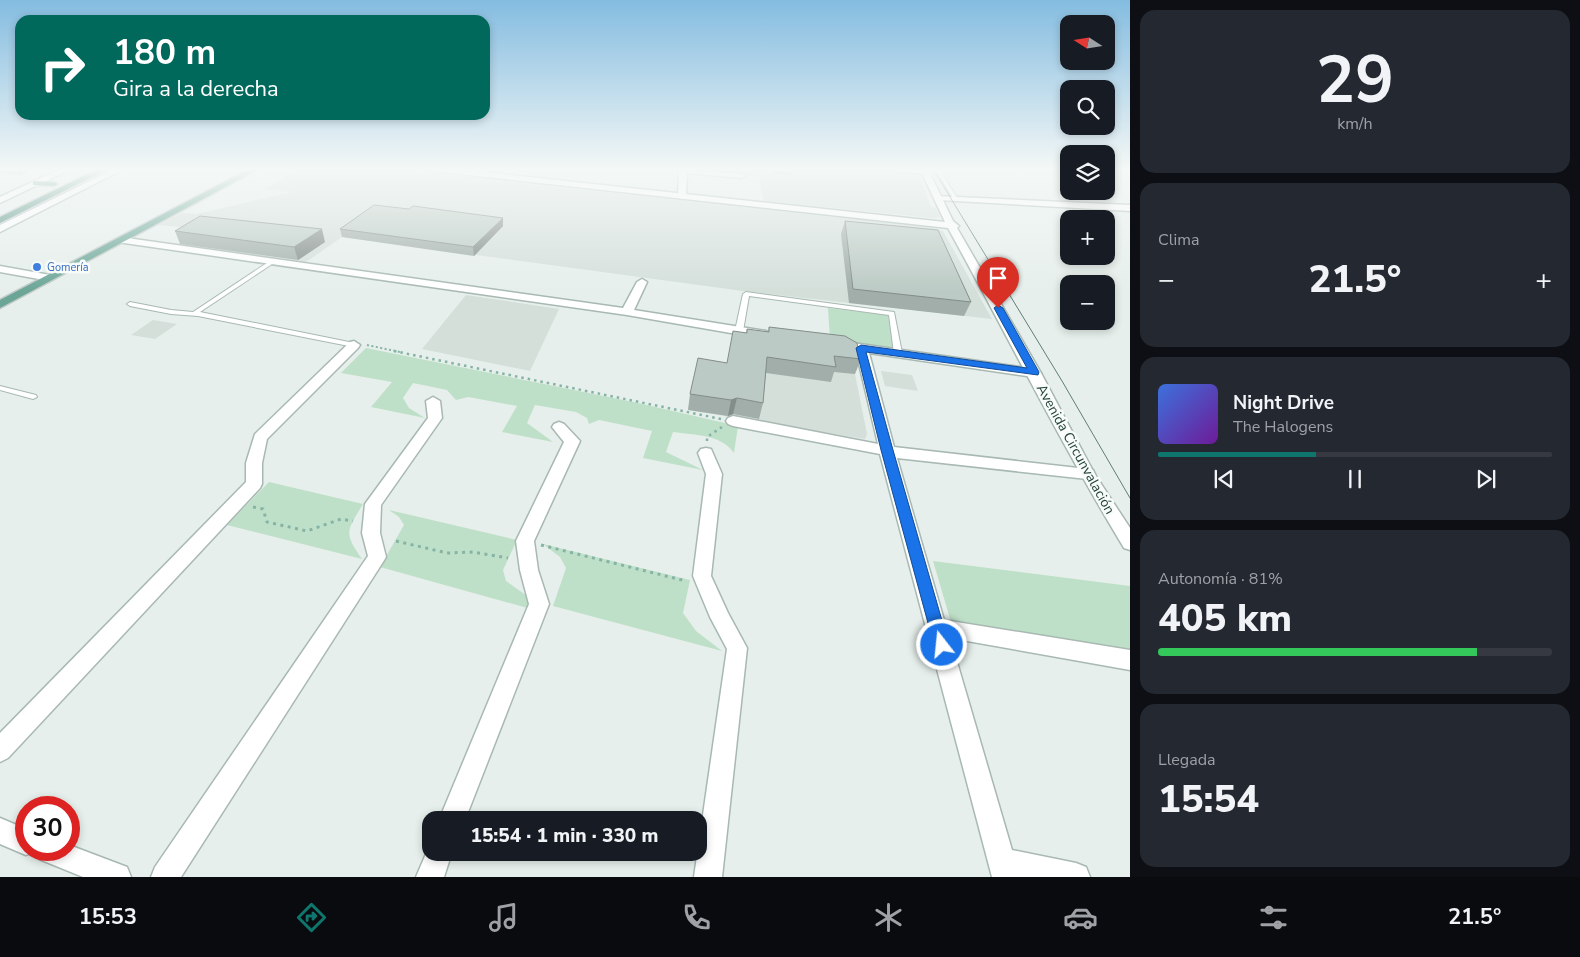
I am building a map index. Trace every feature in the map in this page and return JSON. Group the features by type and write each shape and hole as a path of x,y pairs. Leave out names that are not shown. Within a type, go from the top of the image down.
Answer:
{"highway":[{"path":"0,220 20,210"}],"main road":[{"path":"0,305 177,210"},
{"path":"0,294 160,211 173,212"}],"street":[{"path":"0,230 39,210"},
{"path":"811,210 951,224"},
{"name":"Avenida Circunvalación","path":"944,210 1034,372 1087,474 1130,543"},
{"path":"120,240 627,312 777,336"},
{"path":"0,269 50,278"},
{"path":"627,312 642,282"},
{"path":"825,343 1034,372"},
{"path":"0,750 254,484 254,463 260,437 354,345"},
{"path":"861,348 887,450 1004,869 1076,877"},
{"path":"165,877 377,557 371,533 372,504 436,418 433,401"},
{"path":"733,421 905,454 1087,474"},
{"path":"456,811 539,604 529,570 525,541 572,441 558,426"},
{"path":"706,453 714,474 702,576 737,648 708,877"},
{"path":"936,627 1130,660"},
{"path":"0,831 15,837"},
{"path":"76,861 117,877"},
{"path":"430,877 436,861"}],"lane":[{"path":"195,314 273,261"},
{"path":"739,331 746,294 892,313 898,353"},
{"path":"130,304 171,312 195,314 354,345"},
{"path":"0,388 33,397"}],"path":[{"path":"354,345 368,346 733,421"},
{"path":"706,453 707,437 733,421"},
{"path":"246,505 263,509 267,522 307,531 341,519 353,521"},
{"path":"396,541 446,553 473,552 508,558"},
{"path":"525,541 705,585"}],"shaded area":[{"path":"215,210 768,210 934,228 943,231 992,319 743,291 342,237 306,262 297,261 178,245 204,229 158,225 182,213 197,214"},
{"path":"853,210 937,210 940,217 933,218"},
{"path":"466,295 559,309 530,371 422,349"},
{"path":"153,320 177,324 155,339 131,335"},
{"path":"852,359 867,434 865,439 688,410 695,373"},
{"path":"881,371 912,375 918,391 885,386"}],"green space":[{"path":"828,308 888,315 894,349 830,340"},
{"path":"366,348 638,403 738,426 734,453 729,447 715,439 673,432 666,452 703,470 643,458 652,431 599,420 589,424 587,418 576,412 535,405 527,423 553,442 502,432 517,406 468,397 456,400 447,390 413,383 403,398 409,408 425,418 371,407 392,382 341,373"},
{"path":"269,482 363,504 353,520 349,532 352,543 362,559 227,525"},
{"path":"389,510 517,540 503,570 506,581 530,598 531,609 380,567 404,525 399,517"},
{"path":"543,544 690,580 683,613 696,631 722,651 553,606 566,568 560,557"},
{"path":"933,561 1130,586 1130,652 951,622"}],"building":[{"path":"367,210 442,210 503,218 473,247 340,229"},
{"path":"200,216 322,229 294,247 175,231"},
{"path":"845,221 938,230 971,302 853,289"},
{"path":"769,327 845,336 857,343 861,359 834,356 836,367 767,357 763,403 737,398 731,400 690,394 698,358 727,363 733,331 747,333 747,329 769,332"}],"tram line":[{"path":"958,210 1062,381 1130,498"}],"place":[{"name":"Gomería","path":"37,267"}],"route":[{"path":"942,645 887,450 861,348 1034,372 998,308"}]}
